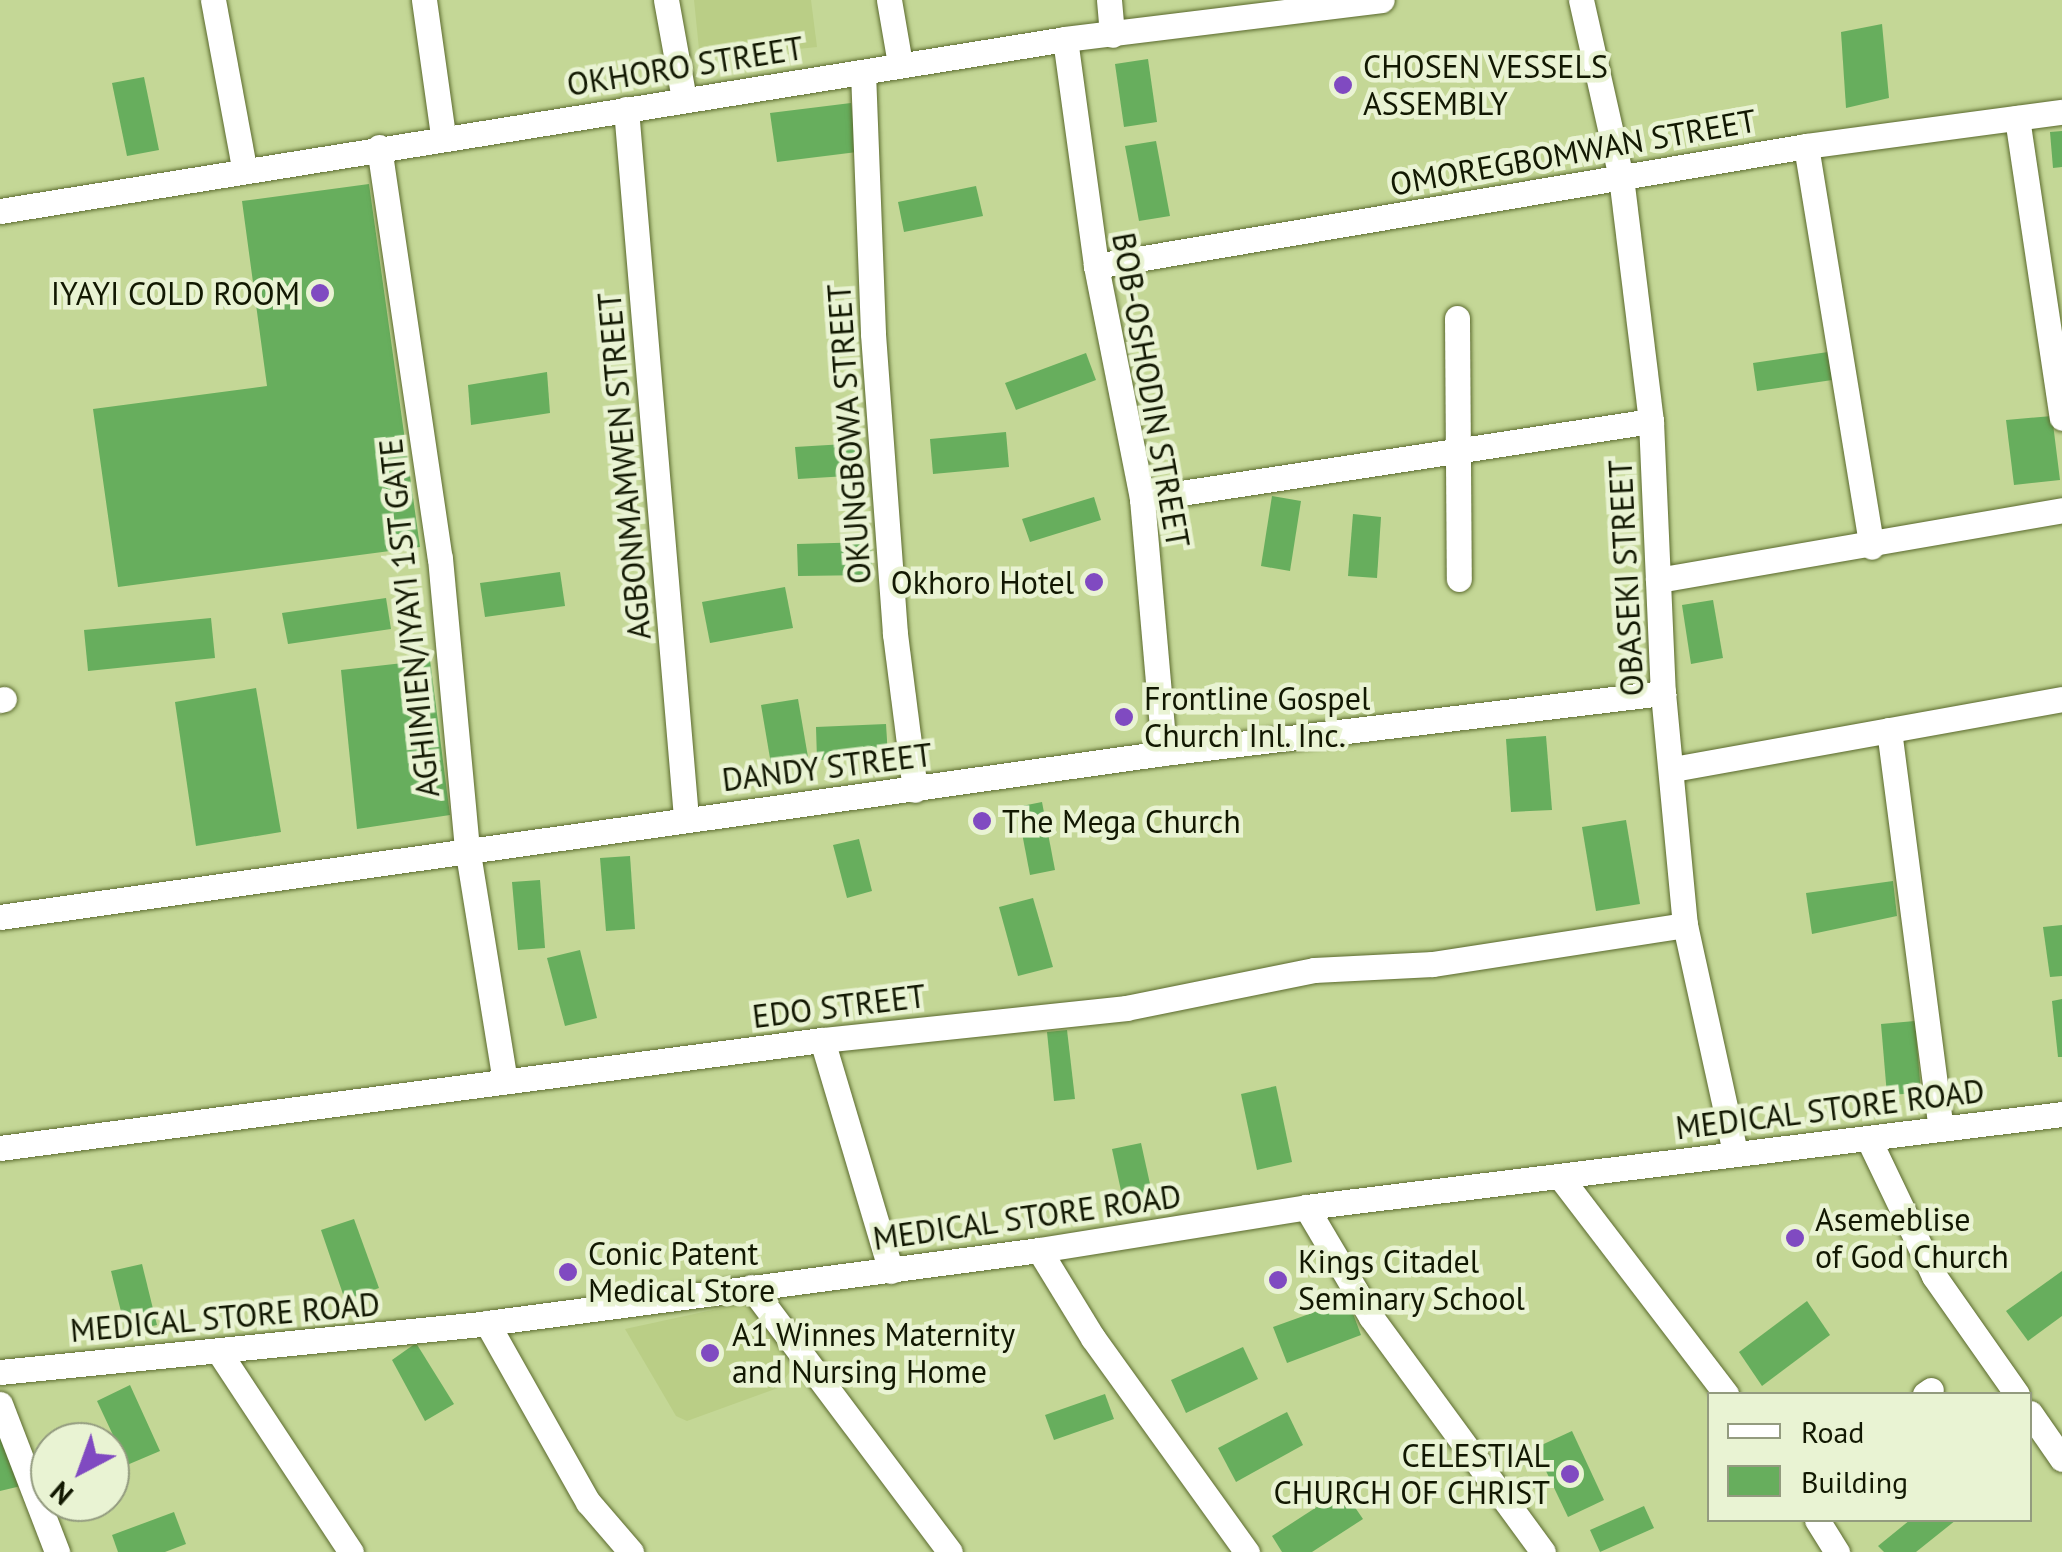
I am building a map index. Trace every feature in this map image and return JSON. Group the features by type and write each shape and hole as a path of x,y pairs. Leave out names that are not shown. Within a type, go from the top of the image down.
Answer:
{"street":[{"path":"213,0 244,168"},
{"path":"424,0 443,135"},
{"path":"666,0 684,98"},
{"path":"889,0 900,64"},
{"path":"1109,0 1112,36"},
{"name":"OKHORO STREET","path":"0,209 1065,38 1112,36 1382,0"},
{"name":"OBASEKI STREET","path":"1580,0 1621,178 1650,421 1663,693 1674,769 1685,925 1735,1152"},
{"name":"BOB-OSHODIN STREET","path":"1065,38 1096,266 1142,499 1164,753"},
{"name":"OKUNGBOWA STREET","path":"862,72 878,409 895,634 915,790"},
{"name":"AGBONMAMWEN STREET","path":"626,109 686,817"},
{"name":"OMOREGBOMWAN STREET","path":"1096,266 1806,146 2062,112"},
{"path":"2017,118 2062,418"},
{"path":"1806,146 1872,547"},
{"name":"AGHIMIEN/IYAYI 1ST GATE","path":"379,147 440,558 467,847 505,1081"},
{"path":"1457,318 1459,579"},
{"path":"1142,499 1650,421"},
{"path":"1658,580 1872,547 2062,510"},
{"name":"DANDY STREET","path":"0,917 686,817 915,790 1164,753 1663,693"},
{"path":"1674,769 2062,700"},
{"path":"1889,730 1941,1128"},
{"name":"EDO STREET","path":"0,1148 822,1040 1126,1008 1314,970 1432,964 1685,925"},
{"path":"822,1040 891,1271"},
{"name":"MEDICAL STORE ROAD","path":"0,1372 221,1355 487,1323 891,1271 1306,1208 2062,1114"},
{"path":"1868,1138 1934,1276 2015,1392"},
{"path":"1561,1178 1724,1392"},
{"path":"1306,1208 1371,1318 1543,1552"},
{"path":"1039,1250 1103,1353 1247,1552"},
{"path":"751,1287 950,1552"},
{"path":"487,1323 588,1502 631,1552"},
{"path":"221,1355 351,1552"},
{"path":"0,1404 57,1552"},
{"path":"2032,1416 2062,1460"},
{"path":"1818,1522 1836,1552"}],"shaded area":[{"path":"694,0 811,0 817,47 700,59"},
{"name":"A1 Winnes Maternity and Nursing Home","path":"754,1301 792,1369 778,1388 687,1421 676,1416 625,1329"}],"building":[{"path":"1882,24 1889,98 1846,108 1841,32"},
{"path":"1148,59 1157,122 1124,127 1115,64"},
{"path":"144,77 159,150 127,156 112,83"},
{"path":"851,103 857,152 777,162 770,113"},
{"path":"2062,131 2062,167 2053,168 2050,132"},
{"path":"1156,141 1170,216 1139,221 1125,146"},
{"name":"IYAYI COLD ROOM","path":"369,184 420,547 118,587 93,409 267,386 242,201"},
{"path":"976,186 983,216 904,232 898,202"},
{"path":"1835,351 1839,379 1757,391 1753,363"},
{"path":"1086,353 1096,380 1016,410 1005,383"},
{"path":"547,372 550,413 471,425 468,385"},
{"path":"2052,416 2060,480 2014,485 2006,420"},
{"path":"1006,432 1009,467 933,474 930,439"},
{"path":"862,443 864,475 798,479 795,447"},
{"path":"1272,496 1301,501 1290,571 1261,566"},
{"path":"1094,497 1101,520 1030,542 1022,519"},
{"path":"1353,514 1381,517 1377,578 1348,576"},
{"path":"871,542 872,575 798,576 797,544"},
{"path":"560,572 565,606 485,617 480,583"},
{"path":"785,587 793,628 710,643 702,602"},
{"path":"386,598 391,629 288,644 282,613"},
{"path":"1713,600 1723,658 1691,664 1682,605"},
{"path":"211,618 215,658 88,671 84,630"},
{"path":"430,660 450,815 357,829 341,670"},
{"path":"256,688 281,832 196,846 175,702"},
{"path":"798,699 809,763 772,770 761,705"},
{"path":"886,724 888,757 817,760 816,727"},
{"path":"1546,736 1552,810 1511,812 1506,739"},
{"path":"1042,802 1055,870 1030,875 1017,807"},
{"path":"1626,820 1640,904 1596,911 1582,827"},
{"path":"859,839 872,891 847,898 833,845"},
{"path":"630,856 635,929 606,931 600,858"},
{"path":"540,880 545,948 518,950 512,882"},
{"path":"1893,881 1897,916 1812,934 1806,893"},
{"path":"1033,898 1053,967 1018,976 999,907"},
{"path":"2062,925 2062,976 2050,977 2043,927"},
{"path":"580,950 597,1018 565,1026 547,958"},
{"path":"2062,999 2062,1057 2058,1057 2052,1001"},
{"path":"1915,1021 1921,1093 1887,1095 1881,1024"},
{"path":"1067,1030 1075,1099 1054,1101 1047,1032"},
{"path":"1276,1086 1292,1162 1257,1170 1241,1094"},
{"path":"1141,1143 1152,1193 1123,1200 1112,1149"},
{"path":"354,1219 379,1288 345,1300 321,1230"},
{"path":"142,1264 157,1325 126,1332 111,1271"},
{"path":"2062,1271 2062,1316 2028,1341 2006,1311"},
{"path":"1348,1300 1361,1335 1287,1363 1273,1327"},
{"path":"1807,1301 1830,1335 1762,1386 1739,1352"},
{"path":"416,1343 454,1404 425,1421 392,1360"},
{"path":"1243,1347 1258,1379 1186,1413 1171,1380"},
{"path":"130,1385 160,1451 130,1464 130,1422 107,1422 97,1401"},
{"path":"1105,1394 1114,1419 1054,1440 1045,1415"},
{"path":"1287,1412 1303,1445 1236,1482 1218,1448"},
{"path":"0,1415 21,1486 0,1491"},
{"name":"CELESTIAL CHURCH OF CHRIST","path":"1572,1431 1604,1500 1568,1517 1535,1448"},
{"path":"1343,1490 1363,1519 1312,1552 1282,1552 1272,1536"},
{"path":"1644,1506 1654,1528 1600,1552 1590,1530"},
{"path":"174,1512 186,1544 165,1552 118,1552 112,1535"},
{"path":"1908,1522 1954,1522 1916,1552 1884,1552 1878,1546"}],"place":[{"name":"CHOSEN VESSELS ASSEMBLY","path":"1343,85"},
{"name":"IYAYI COLD ROOM","path":"320,293"},
{"name":"Okhoro Hotel","path":"1094,582"},
{"name":"Frontline Gospel Church Inl. Inc.","path":"1124,717"},
{"name":"The Mega Church","path":"982,821"},
{"name":"Asemeblise of God Church","path":"1795,1238"},
{"name":"Conic Patent Medical Store","path":"568,1272"},
{"name":"Kings Citadel Seminary School","path":"1278,1280"},
{"name":"A1 Winnes Maternity and Nursing Home","path":"710,1353"},
{"name":"CELESTIAL CHURCH OF CHRIST","path":"1570,1474"}]}
